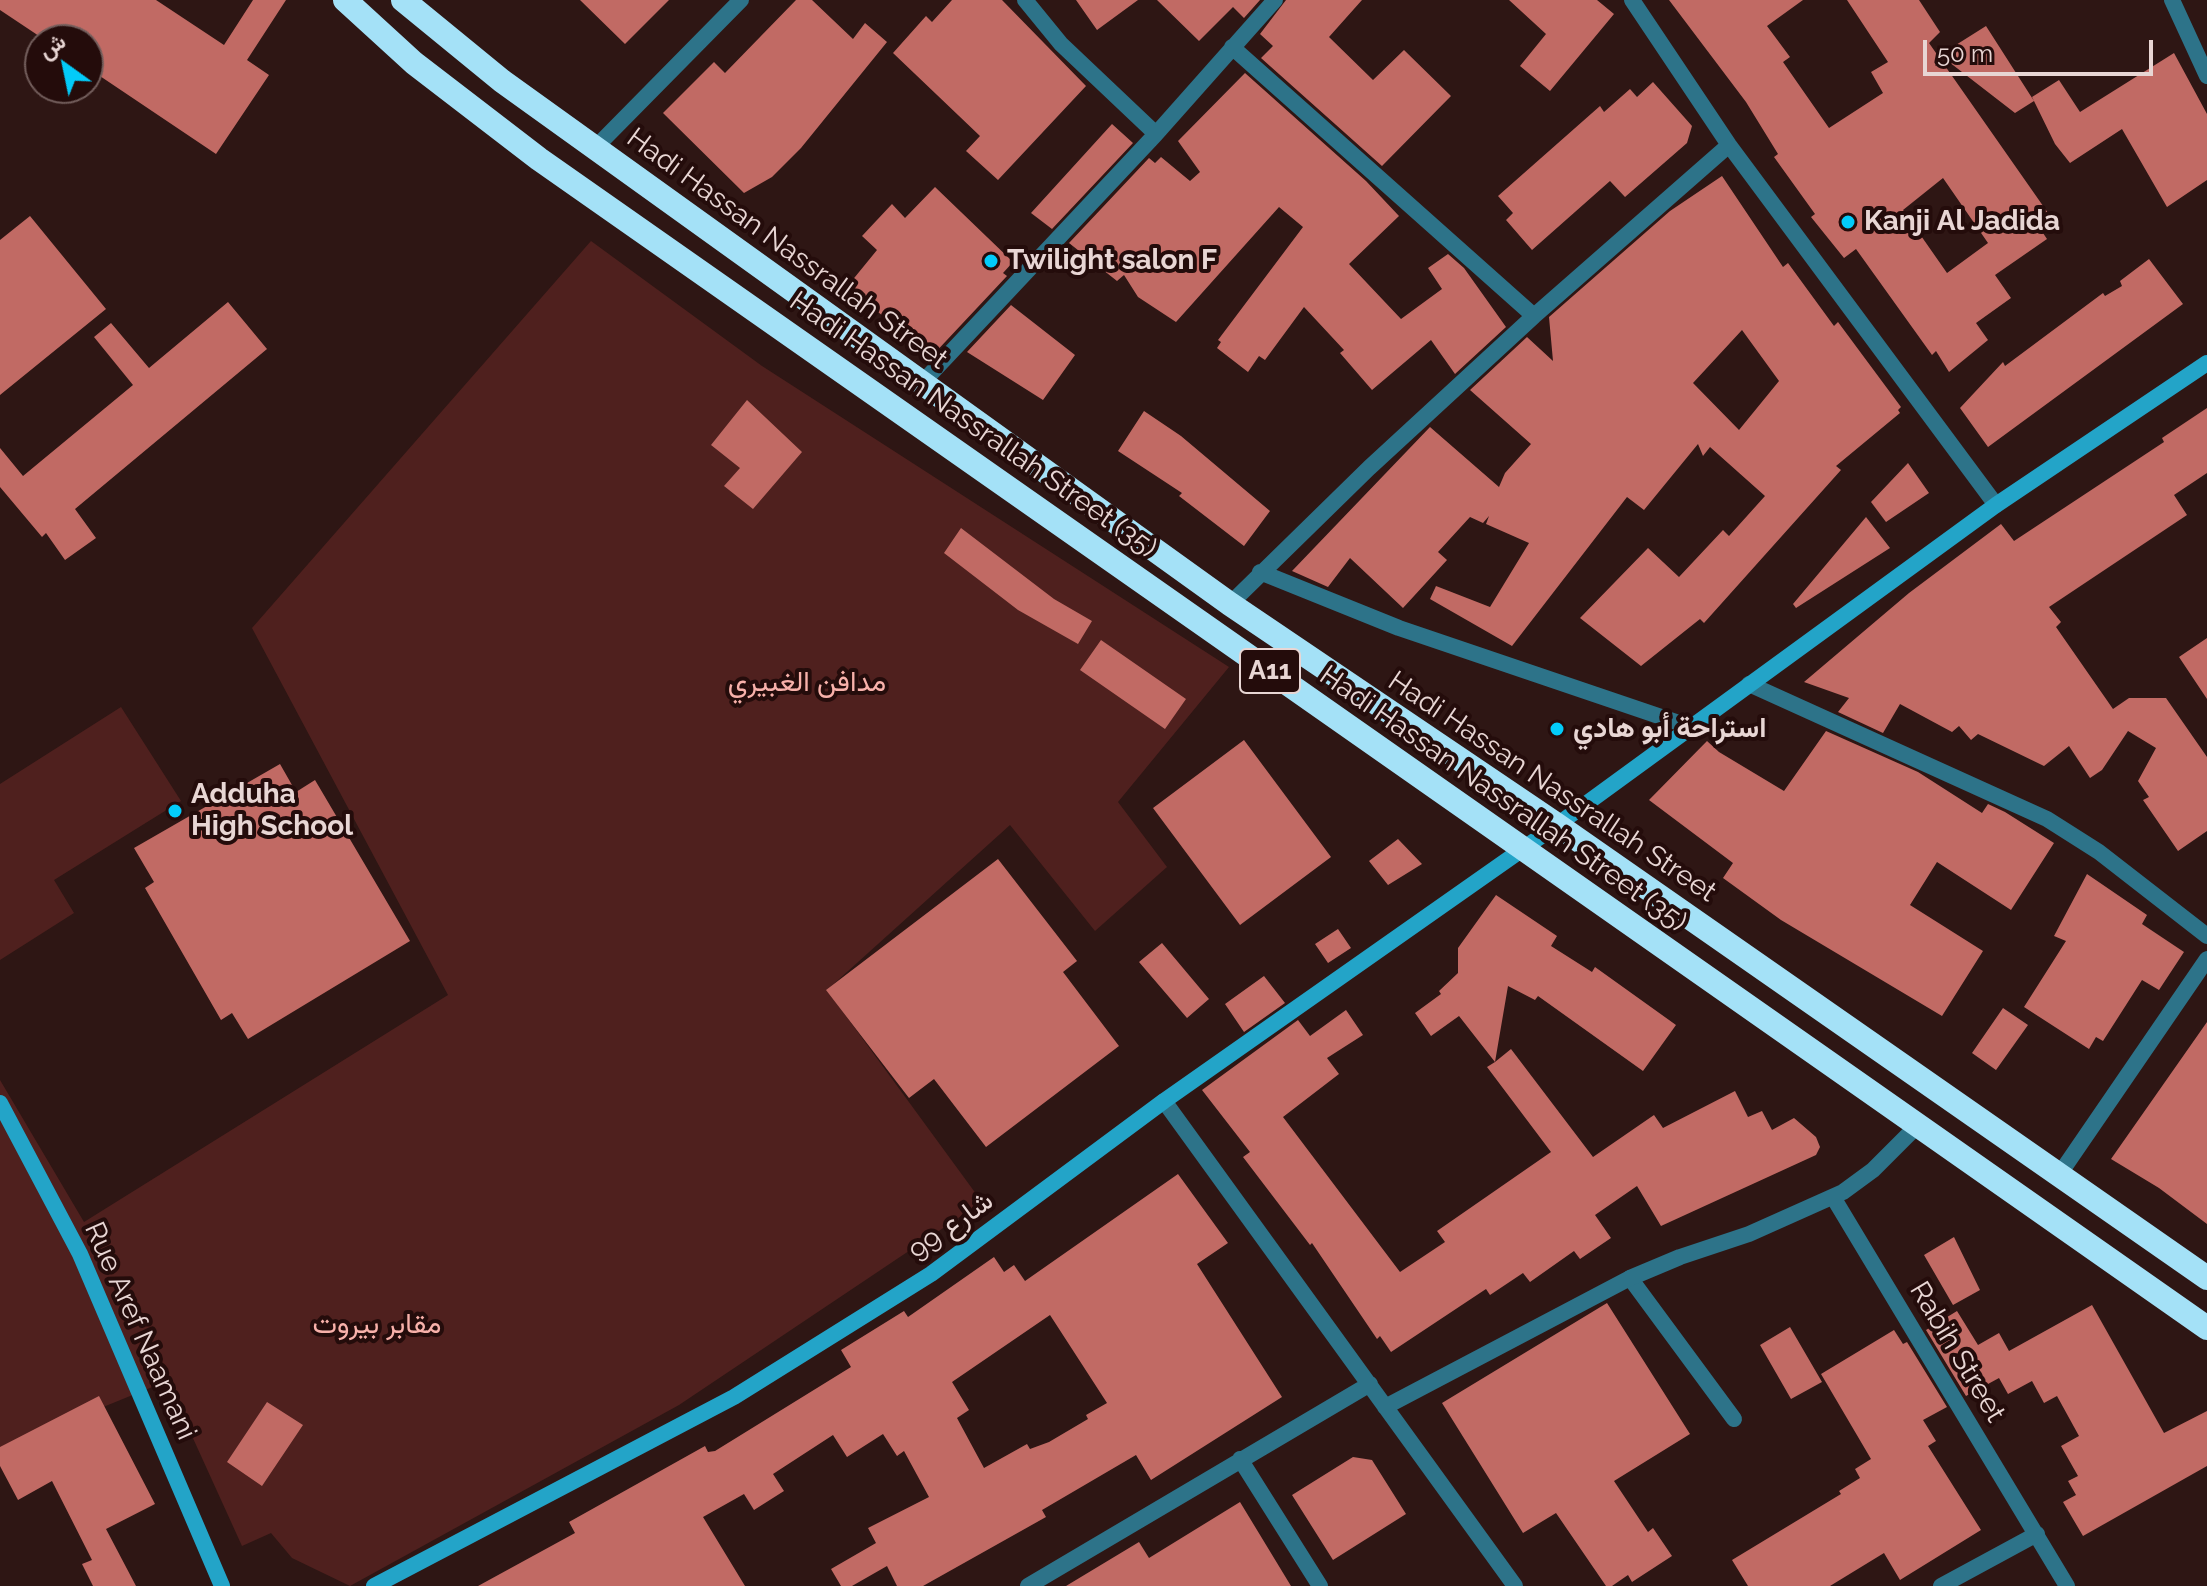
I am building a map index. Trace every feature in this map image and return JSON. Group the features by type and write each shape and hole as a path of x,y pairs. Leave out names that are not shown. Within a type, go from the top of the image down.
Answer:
{"highway":[{"name":"Hadi Hassan Nassrallah Street (35)","path":"345,0 414,63 539,159 1916,1127 2207,1328"},
{"name":"Hadi Hassan Nassrallah Street","path":"413,4 502,81 1230,604 1557,825 2207,1278"}],"street":[{"path":"595,148 741,0"},
{"path":"1025,0 1061,44 1156,134"},
{"path":"922,383 1156,134 1275,0"},
{"path":"1632,0 1729,145 1996,505"},
{"path":"2172,0 2207,76"},
{"path":"1232,47 1534,316"},
{"path":"1230,604 1260,572 1534,316 1729,145"},
{"name":"شارع 99","path":"374,1586 734,1397 931,1274 1164,1101 1557,825 1688,726 1996,505 2207,363"},
{"path":"1260,572 1399,628 1688,726"},
{"path":"1749,684 2047,819 2099,852 2207,936"},
{"path":"2059,1175 2207,959"},
{"path":"1164,1101 1515,1586"},
{"name":"Rue Aref Naamani","path":"0,1103 80,1254 222,1586"},
{"path":"1385,1407 1630,1278 1749,1234 1833,1197 1873,1170 1916,1127"},
{"name":"Rabih Street","path":"1833,1197 2067,1586"},
{"path":"1630,1278 1734,1419"},
{"path":"1028,1586 1370,1384"},
{"path":"1240,1459 1320,1586"},
{"path":"1941,1586 2037,1534"}],"green space":[{"path":"591,241 762,366 1229,667 1118,802 1167,867 1095,931 1010,825 827,990 982,1202 679,1405 350,1586 292,1558 271,1533 242,1546 167,1381 0,1449 0,1080 84,1222 448,995 252,628"},
{"path":"121,707 181,801 54,880 74,913 0,960 0,784"}],"building":[{"path":"0,0 156,0 224,45 253,0 286,0 247,60 269,75 216,154 104,79 104,24 24,26 0,10"},
{"path":"580,0 669,0 625,44"},
{"path":"796,0 812,0 853,39 865,23 887,42 801,148 772,177 744,193 663,113 714,62 725,73"},
{"path":"952,0 1002,0 1086,86 998,180 966,151 980,136 893,53 926,16 932,22"},
{"path":"1076,0 1138,0 1097,30"},
{"path":"1157,0 1260,0 1244,18 1233,7 1199,41"},
{"path":"1286,0 1362,0 1329,37 1373,80 1404,50 1451,96 1382,166 1261,58 1273,46 1260,34"},
{"path":"1509,0 1597,0 1614,14 1550,91 1520,66 1546,34"},
{"path":"1669,0 1803,0 1767,26 1790,57 1783,62 1829,128 1883,93 1871,72 1888,62 1847,0 1919,0 1940,32 1929,43 2048,213 2041,218 2047,227 2041,230 2047,239 1995,275 2011,298 1976,323 1988,340 1949,372 1936,351 1932,355 1856,249 1844,258 1811,217 1815,214 1774,157 1778,154 1746,102","holes":["1943,178 1988,243 1947,273 1903,210"]},
{"path":"1986,26 2034,101 2015,113 1940,55"},
{"path":"2174,53 2207,114 2207,180 2167,207 2122,129 2070,163 2055,144 2032,97 2059,80 2080,112"},
{"path":"1245,73 1366,181 1399,216 1349,264 1401,319 1442,289 1428,268 1448,254 1464,268 1506,327 1455,374 1431,340 1372,390 1340,353 1344,350 1304,307 1265,360 1259,356 1248,372 1217,348 1221,342 1218,340 1303,227 1279,207 1176,322 1138,297 1124,275 1117,281 1069,243 1149,158 1155,163 1161,157 1190,181 1200,172 1178,141"},
{"path":"1653,82 1692,126 1687,143 1625,197 1610,181 1532,250 1506,220 1513,213 1498,196 1600,106 1604,112 1630,89 1637,97"},
{"path":"1112,124 1133,143 1052,229 1031,213"},
{"path":"1722,176 1783,267 1788,263 1834,326 1838,322 1901,407 1898,410 1900,413 1836,466 1841,470 1704,623 1700,619 1641,666 1580,618 1648,548 1679,577 1723,530 1729,536 1765,496 1710,447 1703,456 1698,444 1644,510 1627,497 1512,646 1430,599 1436,586 1490,607 1529,543 1486,524 1489,516 1483,523 1470,517 1438,552 1447,560 1403,608 1350,558 1328,587 1292,571 1430,427 1499,487 1505,473 1531,444 1470,390 1527,337 1553,361 1549,317 1670,211","holes":["1742,330 1779,381 1739,430 1693,383"]},
{"path":"935,187 1013,262 1003,273 1007,276 931,357 903,331 846,288 877,250 862,236 892,204 905,218"},
{"path":"30,216 106,309 0,395 0,240"},
{"path":"2149,259 2183,304 1988,447 1960,408 2003,362 2005,366 2103,293 2105,296 2122,286 2120,281"},
{"path":"228,302 267,349 75,509 96,538 65,560 46,533 42,537 0,487 0,448 23,476 133,385 94,337 111,323 149,368"},
{"path":"1011,305 1075,355 1043,400 967,352"},
{"path":"747,400 802,452 753,509 724,486 740,468 711,445"},
{"path":"2207,408 2207,473 2174,495 2187,515 2049,607 2061,622 2056,627 2113,709 2129,698 2166,698 2207,757 2207,831 2178,851 2143,800 2149,797 2138,781 2156,748 2128,731 2102,770 2090,778 2069,746 2044,766 1978,734 1971,740 1959,726 1952,732 1900,704 1883,733 1838,712 1849,698 1804,682 1909,593 2001,524 2014,541 2164,442 2162,438"},
{"path":"1144,411 1181,436 1270,511 1244,546 1179,496 1182,493 1118,451"},
{"path":"1908,463 1929,493 1886,522 1871,502"},
{"path":"1866,517 1890,548 1796,608 1793,604"},
{"path":"961,528 1054,599 1092,621 1078,644 1018,610 944,553"},
{"path":"2207,638 2207,699 2179,657"},
{"path":"1101,640 1186,699 1165,729 1080,670"},
{"path":"1826,731 1918,772 1982,813 1988,804 2005,812 2054,843 2011,910 1937,862 1910,905 1983,951 1942,1016 1781,920 1723,878 1733,863 1649,800 1707,741 1719,752 1784,791"},
{"path":"1244,740 1331,857 1240,925 1153,808"},
{"path":"280,764 296,792 315,780 410,941 248,1039 232,1013 221,1020 145,888 154,882 134,848"},
{"path":"1398,839 1422,864 1388,885 1369,861"},
{"path":"998,859 1077,961 1063,972 1119,1046 986,1147 934,1079 909,1098 826,990"},
{"path":"2087,874 2147,915 2142,924 2184,952 2159,990 2142,980 2103,1041 2096,1037 2089,1049 2024,1007 2066,941 2054,936"},
{"path":"1496,895 1557,936 1551,946 1592,972 1595,967 1676,1025 1643,1071 1538,996 1535,1000 1508,986 1495,1062 1459,1016 1431,1036 1415,1013 1441,994 1439,991 1458,973 1458,948"},
{"path":"1338,929 1351,948 1328,963 1315,944"},
{"path":"1162,943 1209,999 1187,1018 1139,962"},
{"path":"1264,976 1285,1003 1244,1032 1225,1004"},
{"path":"2003,1008 2028,1025 1996,1070 1972,1053"},
{"path":"1346,1010 1363,1035 1327,1058 1339,1074 1283,1117 1400,1272 1445,1242 1437,1231 1551,1152 1487,1067 1511,1049 1593,1157 1654,1115 1663,1128 1735,1091 1748,1117 1762,1111 1772,1130 1794,1118 1816,1137 1820,1147 1816,1155 1661,1226 1637,1186 1595,1215 1611,1238 1580,1259 1574,1251 1530,1282 1523,1273 1490,1295 1486,1289 1391,1352 1380,1336 1377,1339 1312,1243 1310,1245 1243,1157 1250,1152 1202,1090 1298,1020 1310,1036"},
{"path":"2207,1022 2207,1224 2159,1188 2111,1159"},
{"path":"1178,1174 1228,1243 1197,1264 1282,1397 1151,1480 1136,1455 1042,1510 1046,1517 923,1586 897,1586 887,1566 852,1586 841,1586 831,1569 876,1543 868,1528 929,1497 904,1451 897,1456 883,1434 847,1457 833,1435 773,1474 784,1491 754,1510 744,1494 703,1517 745,1586 478,1586 575,1533 569,1522 705,1446 708,1452 715,1451 851,1367 841,1350 904,1311 908,1317 994,1257 1004,1272 1014,1265 1025,1281","holes":["1050,1315 1107,1403 1086,1415 1088,1419 1049,1442 1030,1449 1027,1444 984,1468 957,1418 969,1410 952,1382"]},
{"path":"1954,1237 1980,1290 1953,1305 1924,1255"},
{"path":"1607,1303 1690,1434 1614,1481 1648,1532 1653,1528 1672,1556 1632,1582 1628,1575 1612,1586 1606,1586 1556,1513 1523,1533 1442,1403"},
{"path":"2092,1305 2164,1433 2207,1411 2207,1466 2083,1536 2063,1502 2076,1495 2068,1481 2078,1476 2061,1446 2079,1436 2057,1396 2044,1403 2032,1381 2008,1394 1999,1378 1966,1396 1926,1330 1957,1311 1978,1345 1999,1333 2009,1351"},
{"path":"1790,1327 1822,1382 1791,1399 1760,1345"},
{"path":"1894,1330 1903,1344 1907,1342 1947,1407 1923,1420 1936,1441 1928,1446 1981,1530 1900,1580 1884,1553 1830,1586 1748,1586 1732,1560 1841,1494 1839,1491 1860,1478 1855,1469 1871,1459 1821,1374"},
{"path":"99,1396 155,1504 106,1529 136,1586 93,1586 82,1564 92,1560 52,1481 18,1500 0,1466 0,1447"},
{"path":"267,1402 303,1425 262,1486 227,1462"},
{"path":"1353,1457 1372,1460 1406,1514 1333,1560 1292,1495"},
{"path":"1240,1502 1291,1586 1066,1586 1139,1542 1149,1558"}],"place":[{"name":"Kanji Al Jadida","path":"1848,222"},
{"name":"Twilight salon F","path":"991,261"},
{"name":"استراحة أبو هادي","path":"1557,729"},
{"name":"Adduha High School","path":"175,811"}],"park label":[{"name":"مدافن الغبيري","path":"807,683"},
{"name":"مقابر بيروت","path":"377,1325"}]}
